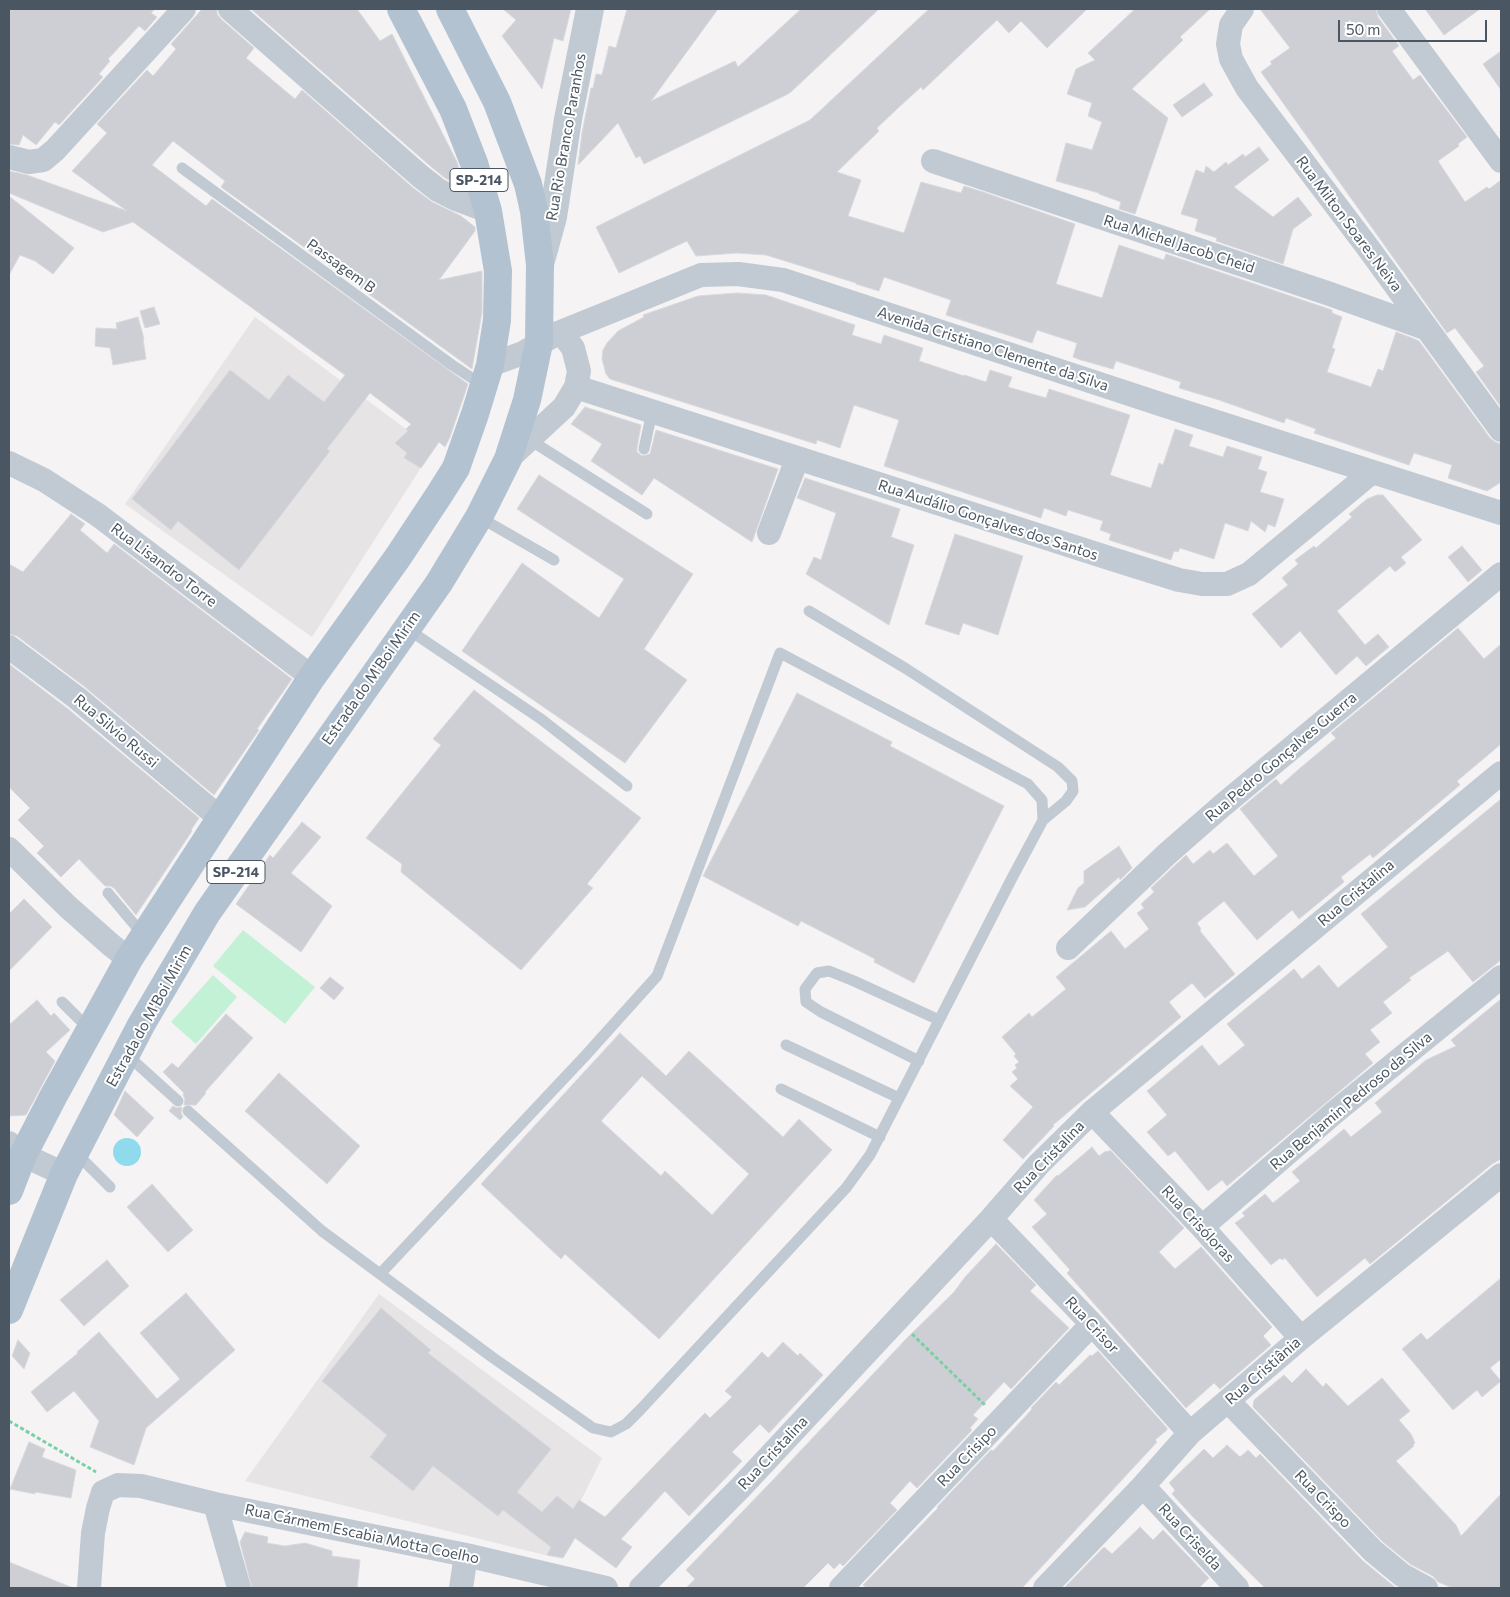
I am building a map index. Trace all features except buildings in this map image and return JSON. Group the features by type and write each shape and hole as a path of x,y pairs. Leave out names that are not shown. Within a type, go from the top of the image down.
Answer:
{"main road":[{"name":"SP-214","path":"9,1191 16,1149 129,959 312,677 398,557 456,468 487,376 497,320 498,271 488,211 474,163 453,109 401,9"},
{"name":"Estrada do M'Boi Mirim","path":"9,1310 70,1163 126,1054 207,913 293,802 406,628 438,583 479,517 508,459 548,338 532,202 528,184 498,102 450,9"}],"street":[{"path":"9,157 29,162 43,160 56,150 184,9"},
{"path":"230,9 420,176 438,190 488,211"},
{"name":"Rua Rio Branco Paranhos","path":"540,265 553,217 568,119 590,9"},
{"name":"Rua Milton Soares Neiva","path":"1242,9 1231,25 1228,44 1231,59 1247,88 1366,245 1501,430"},
{"path":"1389,9 1501,161"},
{"name":"Rua Michel Jacob Cheid","path":"933,162 1312,288 1426,328"},
{"name":"Avenida Cristiano Clemente da Silva","path":"487,376 548,338 700,275 738,274 783,280 1501,513"},
{"path":"508,459 564,408 576,387 579,371 573,348 566,339 548,338"},
{"name":"Rua Audálio Gonçalves dos Santos","path":"576,387 1121,562 1179,580 1202,584 1227,584 1249,574 1372,472"},
{"path":"768,533 797,459"},
{"name":"Rua Lisandro Torre","path":"9,463 44,480 98,515 312,677"},
{"name":"Rua Pedro Gonçalves Guerra","path":"1068,948 1168,853 1222,805 1501,574"},
{"name":"Rua Silvio Russi","path":"9,647 77,698 220,818"},
{"name":"Rua Cristalina","path":"641,1588 741,1487 991,1219 1039,1164 1092,1112 1501,774"},
{"path":"9,849 66,906 129,959"},
{"name":"Rua Benjamin Pedroso da Silva","path":"1202,1227 1335,1112 1501,977"},
{"name":"Rua Crisóloras","path":"1092,1112 1202,1227 1301,1338"},
{"path":"16,1149 70,1163"},
{"name":"Rua Cristiânia","path":"1045,1588 1143,1486 1190,1433 1301,1338 1501,1175"},
{"name":"Rua Crisor","path":"991,1219 1092,1324 1190,1433"},
{"name":"Rua Crisipo","path":"841,1588 1092,1324"},
{"name":"Rua Crispo","path":"1228,1400 1373,1551 1402,1575 1426,1588"},
{"path":"89,1588 93,1533 98,1508 103,1492 118,1485"},
{"name":"Rua Cármem Escabia Motta Coelho","path":"118,1485 140,1486 215,1504 466,1555 606,1588"},
{"name":"Rua Criselda","path":"1143,1486 1237,1588"},
{"path":"215,1504 239,1588"},
{"path":"461,1588 466,1555"}],"lane":[{"name":"Passagem B","path":"182,168 444,359 487,376"},
{"path":"644,449 652,412"},
{"path":"530,440 647,514"},
{"path":"479,517 554,560"},
{"path":"188,1111 315,1225 492,1357 593,1428 611,1432 626,1424 846,1188 870,1155 1044,820 1066,801 1073,791 1072,781 1058,767 905,668 809,611"},
{"path":"406,628 540,719 627,786"},
{"path":"380,1274 585,1056 657,976 780,653 1028,784 1042,800 1044,820"},
{"path":"108,893 144,936"},
{"path":"918,1061 821,1012 806,1002 805,989 817,974 829,971 854,980 939,1020"},
{"path":"62,1002 89,1029"},
{"path":"786,1045 899,1098"},
{"path":"126,1054 178,1101"},
{"path":"781,1089 880,1137"},
{"path":"70,1163 110,1187"}],"path":[{"path":"897,1320 1001,1420"},
{"path":"9,1420 118,1485"}],"shaded area":[{"path":"255,317 433,449 312,637 125,504"},
{"path":"379,1294 602,1458 553,1557 245,1481"}],"green space":[{"path":"243,930 315,987 285,1024 213,966"},
{"path":"213,975 237,997 196,1044 171,1022"}],"water":[{"path":"127,1138 137,1142 141,1152 137,1162 127,1166 117,1162 113,1152 117,1142"}]}
